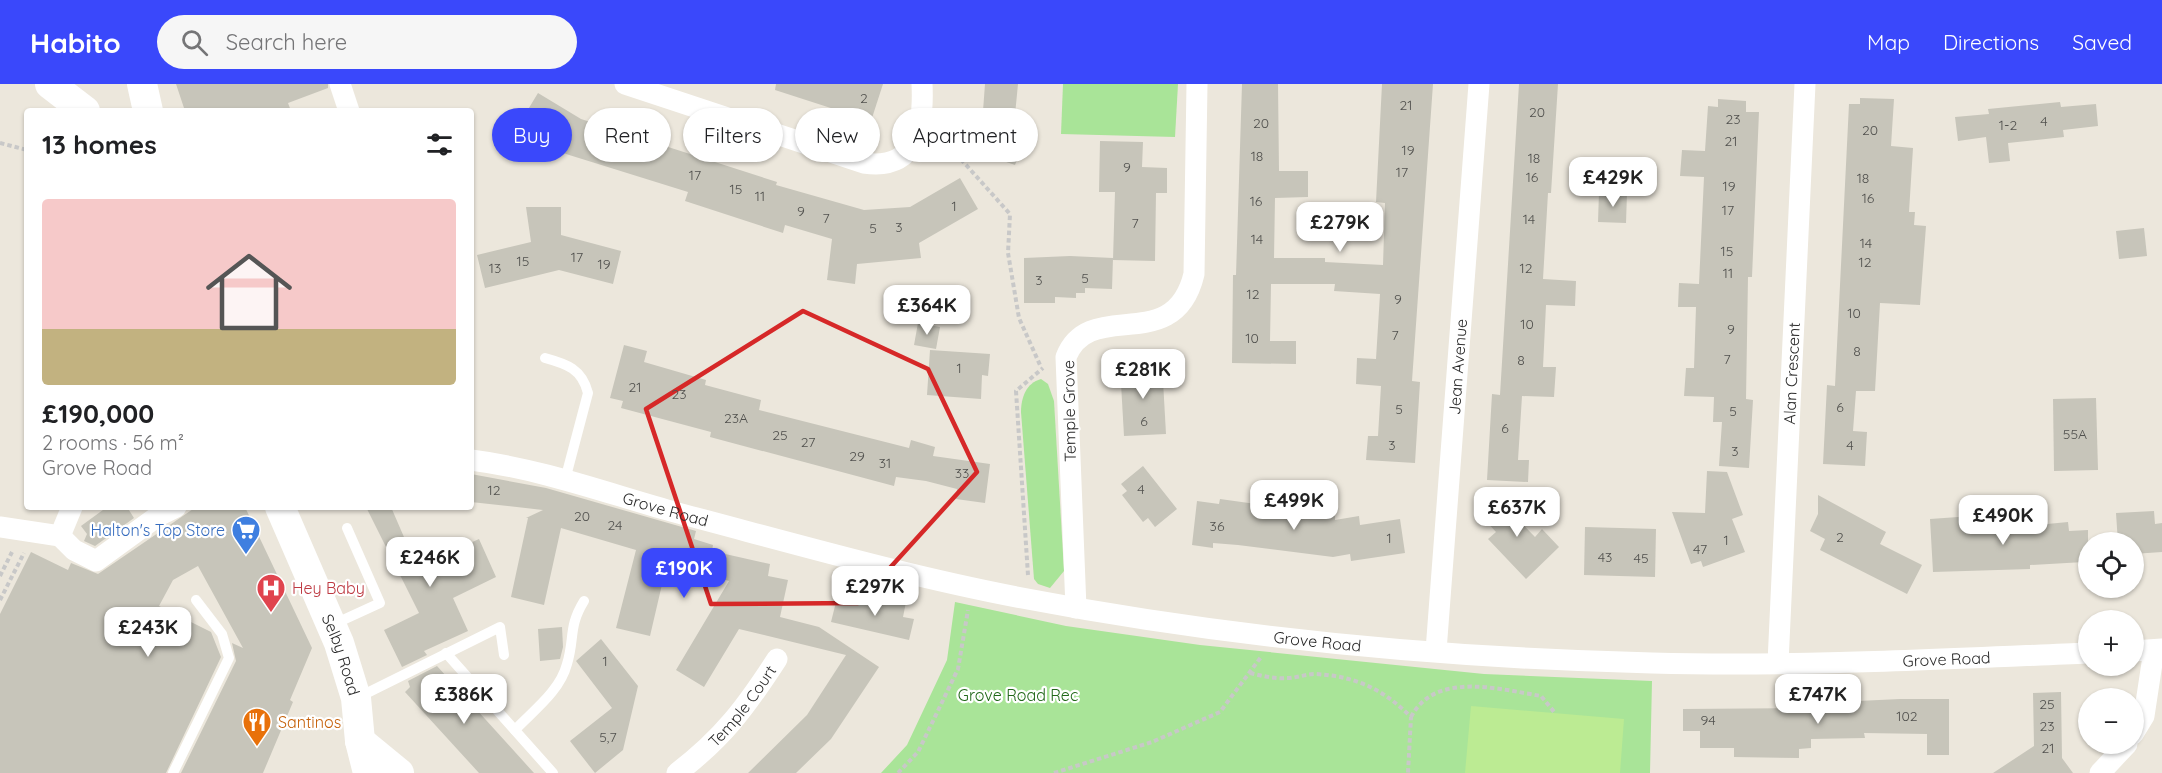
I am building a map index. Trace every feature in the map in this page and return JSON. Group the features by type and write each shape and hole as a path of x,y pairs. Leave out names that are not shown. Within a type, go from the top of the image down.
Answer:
{"main road":[{"path":"50,84 81,108"},
{"path":"142,84 147,108"},
{"name":"Selby Road","path":"284,510 332,625 356,698 360,741 368,773"},
{"path":"360,741 399,773"},
{"name":"Selby Road","path":"348,773 360,741"}],"street":[{"path":"340,84 348,108"},
{"path":"626,84 864,163 877,165 892,160"},
{"path":"921,108 922,84"},
{"name":"Temple Grove","path":"1076,608 1065,368 1070,346 1087,331 1154,321 1169,315 1182,304 1190,290 1194,274 1197,84"},
{"name":"Jean Avenue","path":"1436,651 1479,84"},
{"name":"Alan Crescent","path":"1778,663 1805,84"},
{"name":"Grove Road","path":"474,460 517,466 971,589 1076,608 1275,636 1436,651 1652,663 1778,663 2078,653"},
{"path":"60,536 71,510"},
{"path":"0,527 60,536 74,550 96,561 158,516 170,510"},
{"path":"2144,716 2150,650"},
{"name":"Temple Court","path":"677,773 709,749 748,703 777,659"},
{"path":"2100,773 2118,754"}],"lane":[{"path":"545,358 569,365 579,372 588,393 565,480"},
{"path":"332,625 380,603 347,528"},
{"path":"173,773 229,658 222,634 196,600"},
{"path":"515,730 561,679 568,663 571,629 584,601"},
{"path":"356,698 500,627 504,655"},
{"path":"447,653 553,773"}],"path":[{"path":"0,143 24,149"},
{"path":"963,162 1010,214 1008,253 1019,318 1042,368"},
{"path":"1028,599 1029,562 1016,390 1042,368 1065,368"},
{"path":"0,600 29,544"},
{"path":"898,773 918,752 958,669 971,589"},
{"path":"1054,773 1152,742 1220,712 1275,636"},
{"path":"1250,673 1288,678 1313,674 1345,679 1369,686 1391,697 1411,717"},
{"path":"1408,773 1411,717 1419,702 1441,690 1473,686 1541,696 1555,713"}],"highlighted area":[{"path":"803,311 928,369 977,472 858,603 711,604 646,409"}],"green space":[{"path":"1063,84 1178,84 1175,137 1061,134"},
{"path":"1041,379 1048,384 1054,401 1064,571 1050,588 1038,584 1034,579 1021,412 1025,392"},
{"name":"Grove Road Rec","path":"955,602 1066,626 1200,645 1484,674 1652,681 1650,773 881,773 907,745 947,660"},
{"path":"1471,706 1624,719 1620,773 1465,773"}],"building":[{"path":"176,84 328,84 328,88 288,103 290,108 184,108"},
{"path":"776,84 883,84 875,108 831,108 775,90"},
{"path":"985,84 1018,84 1016,108 983,108"},
{"path":"1242,84 1278,84 1279,171 1308,171 1308,197 1275,198 1274,258 1325,258 1325,262 1383,265 1385,203 1376,202 1382,84 1433,84 1412,381 1420,382 1415,463 1366,460 1368,436 1378,436 1381,386 1356,384 1357,358 1376,359 1380,294 1334,291 1335,284 1271,284 1270,341 1296,341 1296,364 1232,363 1233,275 1236,275"},
{"path":"1519,84 1558,84 1543,279 1576,281 1575,306 1546,305 1543,367 1556,367 1554,397 1522,396 1518,460 1529,460 1528,482 1487,480 1492,394 1500,395"},
{"path":"538,93 563,108 529,108"},
{"path":"1860,98 1894,99 1891,146 1913,148 1909,212 1915,212 1914,225 1926,226 1920,305 1880,303 1875,391 1856,391 1853,431 1867,432 1865,466 1823,464 1827,385 1835,386 1849,104 1860,104"},
{"path":"1718,99 1746,101 1746,112 1759,112 1752,277 1748,277 1746,399 1753,400 1749,468 1719,466 1722,422 1713,422 1714,397 1684,396 1686,368 1694,368 1696,307 1678,307 1679,283 1699,284 1704,177 1680,176 1682,150 1705,151 1708,106 1718,107"},
{"path":"2060,102 2061,107 2096,104 2098,126 2063,130 2064,137 2008,143 2010,161 1989,163 1986,137 1958,141 1955,117 1989,114 1988,109"},
{"path":"572,114 584,120 584,160 572,156"},
{"path":"1100,141 1143,142 1142,167 1167,168 1167,193 1156,193 1155,261 1113,260 1115,192 1099,192"},
{"path":"671,148 683,152 683,162 715,162 777,182 776,185 864,210 910,207 960,178 978,209 919,243 921,258 857,264 855,284 827,280 832,239 785,225 783,233 685,201 688,192 592,162 671,162"},
{"path":"1599,192 1627,193 1626,223 1598,222"},
{"path":"526,207 561,207 561,235 621,251 613,284 559,270 485,288 477,255 531,242"},
{"path":"2144,228 2147,256 2119,259 2116,231"},
{"path":"1070,256 1113,258 1112,289 1085,288 1085,293 1076,293 1076,298 1055,297 1055,303 1024,303 1024,258"},
{"path":"918,323 940,327 936,349 914,345"},
{"path":"624,345 647,351 644,362 706,380 705,385 761,400 759,410 909,448 911,440 935,447 933,456 990,464 985,503 956,499 957,489 926,481 896,477 894,486 710,437 711,432 621,408 623,401 610,398"},
{"path":"930,350 990,354 988,376 982,375 981,399 927,395"},
{"path":"1162,363 1166,434 1124,436 1120,366"},
{"path":"2096,398 2098,470 2054,471 2053,399"},
{"path":"1143,466 1177,509 1155,527 1148,518 1143,522 1122,495 1127,491 1121,484"},
{"path":"1707,471 1727,472 1743,515 1732,519 1745,552 1703,567 1701,561 1691,564 1672,512 1705,513"},
{"path":"474,475 546,488 696,531 694,539 713,545 712,551 770,564 768,576 788,580 780,617 819,627 879,667 831,739 796,773 748,773 807,715 846,655 739,629 704,687 676,670 729,581 667,563 650,636 616,628 636,550 561,528 544,605 511,597 528,518 526,518 543,510 474,502"},
{"path":"1486,487 1535,537 1542,529 1559,547 1526,579 1488,539 1496,532 1485,520"},
{"path":"1818,495 1886,532 1880,544 1922,565 1907,594 1820,550 1825,539 1810,531 1818,514"},
{"path":"1220,499 1335,515 1335,520 1359,516 1360,525 1400,519 1405,553 1351,561 1350,554 1333,557 1238,545 1213,543 1213,548 1192,545 1197,501 1219,504"},
{"path":"103,510 129,510 134,518 95,546 84,541 87,534 81,526"},
{"path":"192,510 246,510 312,648 290,700 293,702 263,773 181,773 236,661 232,643 243,648 198,566 173,580 159,606 211,632 221,657 166,773 0,773 0,614 31,552 68,570 71,563 98,574"},
{"path":"368,510 392,510 410,551 416,548 421,558 443,548 446,554 479,539 496,577 453,598 468,631 424,651 427,655 402,667 384,630 419,613"},
{"path":"2154,511 2155,524 2162,523 2162,552 2144,553 2144,532 2117,532 2116,513"},
{"path":"1972,516 1973,531 2068,522 2069,531 2088,530 2088,532 2078,532 2078,562 2030,565 2030,569 1933,572 1930,519"},
{"path":"1585,527 1656,529 1655,577 1584,575"},
{"path":"876,595 906,602 903,617 914,619 909,640 831,622 837,598 874,607"},
{"path":"562,627 563,647 560,659 540,661 538,629"},
{"path":"601,639 638,686 623,750 595,773 570,741 612,708 576,661"},
{"path":"437,666 534,773 479,773 405,692 410,687 408,681"},
{"path":"2061,692 2062,758 2073,773 1993,773 2034,746 2033,693"},
{"path":"1949,699 1949,755 1927,755 1927,734 1864,733 1865,738 1811,739 1811,748 1799,749 1799,758 1734,757 1734,748 1700,748 1700,731 1683,731 1683,709 1795,708 1795,704"}],"place":[{"name":"Halton's Top Store","path":"246,556"},
{"name":"Hey Baby","path":"271,614"},
{"name":"Santinos","path":"257,748"}]}
